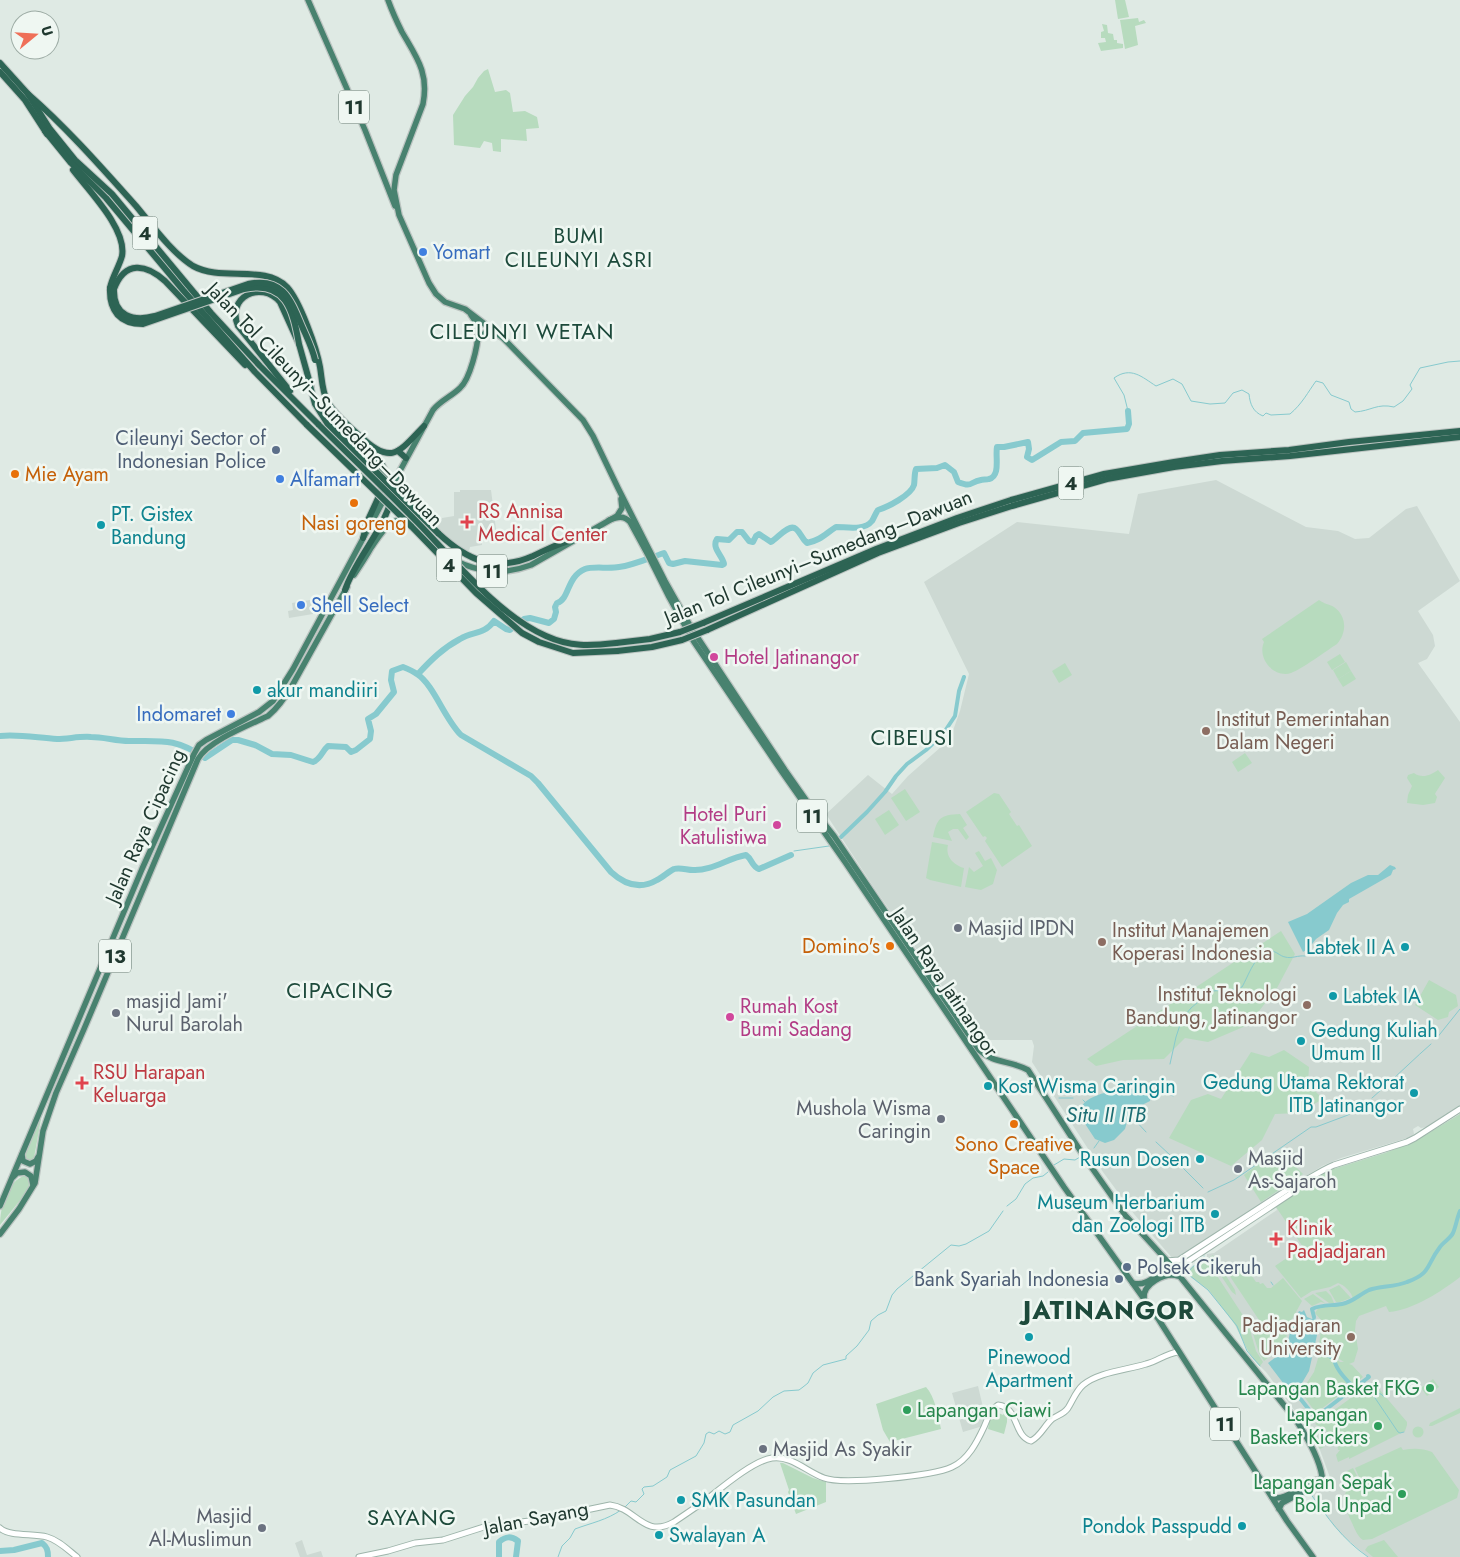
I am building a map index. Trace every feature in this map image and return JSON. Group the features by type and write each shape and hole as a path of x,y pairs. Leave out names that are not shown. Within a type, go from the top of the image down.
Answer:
{"highway":[{"name":"11","path":"308,0 385,184 433,289 445,302 465,309 496,332 583,420 593,436 616,485 621,497 622,508 620,513 609,520 531,565 518,570 504,572 489,571 462,564 449,557 416,526 398,503 394,488 396,477"},
{"name":"11","path":"388,0 401,30 421,66 425,88 419,116 394,182 399,215"},
{"name":"4","path":"0,63 28,94"},
{"name":"4","path":"0,72 25,100 45,131"},
{"path":"28,94 109,176 172,247 188,262 212,273 258,275 273,278 282,283 297,302 316,352 321,376"},
{"name":"Jalan Tol Cileunyi–Sumedang–Dawuan","path":"28,94 59,141 85,170 112,194 211,313 234,347 319,425 481,588 521,622 545,636 578,646 616,644 680,632 876,549 957,518 1011,500 1104,474 1220,455 1288,450 1349,442 1460,432"},
{"path":"45,131 54,148 99,203 119,232 122,257 111,283 115,302 121,312 126,316 140,319 155,316 248,284 263,282 278,287 288,296 294,306 311,347 328,402 370,448 388,476"},
{"name":"Jalan Tol Cileunyi–Sumedang–Dawuan","path":"45,131 71,163 106,198 183,290 234,347 307,425 412,527 476,593 522,633 539,642 573,653 652,647 682,640 878,554 959,523 1012,506 1107,480 1174,467 1222,461 1290,456 1460,437"},
{"path":"385,184 389,185 394,182"},
{"path":"234,347 165,281 153,271 142,268 129,270 119,278 112,289 110,304 118,315 130,323 143,324 151,323 244,289 268,288 280,295 288,306 317,409 327,423 456,548 466,555 498,563 519,561 562,542 577,539"},
{"path":"299,344 284,308 276,298 266,292 254,292 247,294 238,303 235,314 238,326 319,425"},
{"path":"465,309 472,316 476,324 478,331 477,341"},
{"path":"477,341 486,332 496,332"},
{"name":"Jalan Raya Cipacing","path":"22,1153 145,862 194,752 206,740 259,712 273,701 296,665 424,426 437,405 461,388 467,379 477,341"},
{"path":"309,382 317,402 329,420 372,460 380,471 382,485 379,498 368,520 363,538"},
{"path":"370,448 384,453 398,451 424,426"},
{"path":"398,451 406,458"},
{"name":"Jalan Raya Jatinangor","path":"616,485 630,510 688,632 782,772 828,832 979,1050 989,1058 1015,1064 1028,1070 1085,1158 1125,1215 1179,1276 1296,1420 1308,1440 1321,1471 1322,1476 1319,1480"},
{"path":"345,590 390,504"},
{"name":"Jalan Raya Jatinangor","path":"609,520 620,517 626,518 650,553"},
{"name":"Jalan Raya Cipacing","path":"39,1155 45,1124 56,1093 198,759 204,751 216,742 275,711 285,698 345,590 386,527 400,520 409,521 416,526"},
{"name":"Jalan Raya Jatinangor","path":"880,908 1064,1187 1144,1298 1279,1510"},
{"path":"982,1065 983,1061 989,1058"},
{"path":"22,1153 23,1161 30,1164 39,1155"},
{"name":"13","path":"0,1206 22,1153"},
{"name":"13","path":"0,1234 34,1186 39,1155"},
{"path":"11,1178 17,1173 25,1172 31,1176 34,1186"},
{"path":"1132,1282 1138,1285 1143,1284 1165,1270 1166,1261"},
{"path":"1144,1298 1143,1292 1146,1287 1166,1275 1173,1274 1179,1276"},
{"path":"1272,1497 1279,1498 1312,1481 1319,1480"},
{"path":"1279,1510 1282,1503 1317,1484 1319,1480"},
{"name":"11","path":"1279,1510 1313,1557"}],"main road":[{"path":"1166,1261 1180,1260 1287,1190 1298,1186 1332,1166 1415,1138 1460,1109"},
{"path":"1179,1276 1184,1264 1290,1194 1298,1186"},
{"path":"1172,1344 1168,1353 1178,1352"},
{"name":"Jalan Sayang","path":"359,1557 415,1544 443,1540 498,1524 538,1520 610,1505 622,1509 647,1526 654,1528 666,1526 750,1469 772,1458 781,1457 823,1478 831,1480 903,1477 947,1469 959,1463 968,1454 989,1414 998,1405 1010,1410 1020,1432 1028,1441 1031,1441 1040,1435 1052,1419 1064,1412 1079,1390 1088,1382 1102,1376 1152,1362 1168,1353"},
{"path":"0,1528 9,1533 48,1537 61,1544 77,1557"}],"shaded area":[{"name":"Institut Pemerintahan Dalam Negeri","path":"1216,480 1306,527 1338,531 1355,539 1369,538 1406,509 1417,506 1460,581 1418,611 1433,635 1435,646 1427,659 1418,663 1460,722 1460,1105 1427,1127 1421,1128 1418,1126 1413,1129 1414,1134 1411,1137 1341,1158 1322,1166 1174,1260 1134,1214 1103,1172 1032,1062 1034,1046 1032,1040 979,1040 826,814 868,775 892,794 908,776 950,739 960,711 969,674 924,582 1017,522 1129,534 1138,494"},
{"name":"RS Annisa Medical Center","path":"460,490 491,490 497,537 482,540 482,545 470,547 469,551 455,546 435,527 442,518 454,516 454,492 460,492"},
{"path":"322,598 313,614 289,618 288,611 293,610 292,603"},
{"name":"Padjadjaran University","path":"1460,1114 1460,1557 1368,1557 1342,1535 1311,1494 1332,1483 1320,1450 1306,1426 1266,1372 1251,1357 1233,1321 1208,1290 1188,1274 1191,1268 1207,1258 1207,1254 1214,1253 1277,1210 1276,1207 1327,1171 1416,1141"},
{"path":"978,1386 986,1420 983,1426 963,1432 952,1393"},
{"path":"302,1540 307,1555 321,1551 323,1557 300,1557 295,1543"}],"green space":[{"path":"1115,0 1125,0 1129,17 1118,19"},
{"path":"1138,18 1139,22 1144,20 1146,23 1135,26 1138,45 1125,49 1120,20"},
{"path":"1102,24 1107,25 1108,33 1113,34 1114,40 1117,40 1117,43 1123,44 1123,48 1101,51 1098,43 1106,42 1105,38 1101,38 1101,32 1104,31"},
{"path":"488,69 495,92 506,90 510,93 513,112 525,111 537,117 539,128 526,129 527,141 501,139 501,152 493,151 492,143 484,141 480,148 454,145 453,115 478,78"},
{"path":"1319,600 1334,607 1341,615 1344,630 1340,640 1337,644 1296,671 1284,674 1274,671 1264,659 1262,650 1264,642 1262,639"},
{"path":"1340,654 1345,662 1332,670 1327,662"},
{"path":"1346,662 1351,671 1338,679 1333,670"},
{"path":"1065,663 1072,675 1059,683 1052,671"},
{"path":"1351,671 1356,679 1343,687 1338,679"},
{"path":"1245,753 1252,763 1238,772 1232,762"},
{"path":"1438,770 1445,778 1435,794 1437,797 1435,803 1423,805 1407,803 1412,786 1407,778 1408,775 1414,773 1426,776"},
{"path":"905,789 920,812 906,821 891,798"},
{"path":"994,793 999,794 1011,812 1009,814 1017,826 1019,825 1032,846 1002,867 985,841 987,838 983,837 966,812"},
{"path":"889,810 899,825 885,835 875,819"},
{"path":"960,814 967,825 963,828 969,837 966,840 958,829 948,832 952,841 933,837 936,826 941,819 948,815"},
{"path":"932,842 948,845 947,849 951,860 964,868 961,887 926,878"},
{"path":"979,851 985,861 991,858 997,870 993,884 981,890 965,887 969,867 974,872 983,866 975,853"},
{"path":"1281,931 1295,954 1277,988 1248,1025 1208,1042 1185,1038 1164,1059 1123,1060 1096,1066 1087,1059"},
{"path":"1429,980 1456,995 1458,1006 1449,1012 1448,1017 1438,1020 1415,1005"},
{"path":"1284,1050 1309,1067 1308,1084 1323,1099 1298,1113 1275,1114 1262,1140 1231,1166 1169,1138 1191,1100 1208,1094 1221,1099 1251,1052 1269,1057"},
{"path":"1460,1114 1460,1277 1436,1294 1408,1308 1389,1312 1386,1306 1359,1316 1356,1321 1355,1330 1358,1349 1354,1362 1349,1364 1363,1377 1316,1413 1301,1392 1314,1372 1319,1355 1327,1352 1340,1362 1344,1362 1319,1346 1322,1321 1315,1313 1319,1307 1342,1304 1353,1299 1347,1289 1338,1283 1312,1291 1301,1298 1275,1266 1303,1247 1276,1207 1327,1171 1416,1141"},
{"path":"40,1118 34,1158 32,1161 29,1161 26,1158 26,1153"},
{"path":"1271,1154 1296,1167 1303,1174 1261,1202 1244,1175"},
{"path":"26,1175 29,1176 31,1187 0,1225 1,1210 9,1189 19,1178"},
{"path":"1213,1255 1235,1290 1236,1295 1209,1258"},
{"path":"1206,1259 1248,1323 1256,1351 1263,1362 1260,1366 1248,1351 1236,1326 1209,1290 1189,1275 1192,1267"},
{"path":"1221,1263 1249,1272 1256,1282 1263,1283 1267,1288 1271,1288 1283,1278 1302,1301 1290,1323 1284,1345 1264,1361 1259,1353 1250,1324 1259,1320"},
{"path":"1339,1285 1351,1298 1336,1302 1329,1290"},
{"path":"1326,1291 1334,1303 1329,1303 1315,1293"},
{"path":"1313,1294 1325,1303 1321,1302 1312,1306 1304,1299"},
{"name":"Lapangan Basket FKG","path":"1433,1379 1439,1387 1427,1396 1421,1388"},
{"path":"1373,1382 1407,1422 1405,1431 1349,1459 1349,1457 1338,1462 1336,1455 1340,1450 1338,1450 1337,1443 1324,1429 1315,1424"},
{"name":"Lapangan Ciawi","path":"926,1387 934,1401 941,1429 890,1442 883,1430 876,1404"},
{"path":"1460,1408 1460,1413 1429,1426 1430,1423"},
{"path":"994,1411 1003,1415 1005,1412 1007,1413 1004,1434 988,1429 988,1422"},
{"path":"1310,1424 1324,1447 1320,1449 1306,1426"},
{"path":"1418,1426 1424,1432 1418,1438 1412,1432"},
{"name":"Lapangan Sepak Bola Unpad","path":"1401,1447 1403,1450 1418,1449 1432,1452 1459,1490 1457,1498 1372,1539 1363,1540 1355,1530 1345,1504 1348,1487 1359,1477 1355,1468"},
{"path":"780,1463 826,1482 826,1502 796,1514"},
{"path":"1353,1468 1357,1476 1350,1481 1345,1472"},
{"path":"1384,1540 1398,1557 1373,1557 1365,1550 1368,1546"}],"water":[{"path":"1390,865 1396,869 1393,870 1391,875 1349,899 1349,902 1343,905 1337,913 1329,930 1316,939 1303,952 1288,922 1307,914 1351,883 1368,875 1378,875"},
{"name":"Situ II ITB","path":"1131,1089 1149,1092 1150,1101 1138,1107 1129,1115 1125,1129 1114,1140 1105,1143 1095,1139 1078,1113 1083,1104 1101,1094"},
{"path":"1304,1310 1307,1317 1312,1319 1314,1317 1317,1320 1317,1335 1309,1371 1293,1396 1268,1363 1287,1346 1291,1328 1299,1311 1302,1312"}],"waterway":[{"path":"1128,411 1124,395 1114,378 1126,373 1136,374 1156,386 1173,379 1182,384 1191,401 1210,404 1225,403 1233,393 1242,390 1249,394 1253,407 1263,416 1266,413 1271,415 1290,414 1316,381 1323,383 1331,395 1349,402 1351,409 1355,412 1383,406 1394,407 1403,401 1412,389 1410,385 1420,368 1460,361"},
{"path":"418,674 448,646 486,629 494,621 510,630 524,619 530,618 549,623 554,619 557,603 564,597 574,577 585,569 625,566 664,553 669,563 673,564 685,561 722,565 724,564 723,561 715,546 717,539 729,540 737,532 742,532 749,541 753,542 759,534 771,542 787,529 793,528 798,531 807,543 812,542 836,527 855,528 869,524 878,510 909,493 914,485 916,469 937,468 945,465 954,472 958,482 971,484 993,477 996,470 997,447 1028,442 1027,457 1032,460 1061,442 1075,441 1083,433 1127,429 1129,424 1128,411"},
{"path":"0,736 57,739 87,737 124,741 168,742 186,747 205,758 232,740 238,740 255,745 272,754 291,755 313,762 318,759 328,746 346,747 351,752 370,739 371,731 368,719 376,714 394,692 391,680 392,671 403,667 414,672 429,686 449,720 461,735 531,776 611,872 621,880 632,884 644,885 657,880 674,869 700,870 746,855 755,867 759,869 791,855"},
{"path":"841,837 867,812 907,764 943,734 955,716 959,691 964,677"},
{"path":"794,851 829,846"},
{"path":"1170,1064 1182,1019 1191,1008 1211,991 1242,987 1257,960 1266,952 1273,951 1288,957 1305,956"},
{"path":"1436,1039 1460,1009"},
{"path":"1385,1086 1431,1044"},
{"path":"1148,1095 1159,1088 1165,1079"},
{"path":"1159,1088 1173,1096"},
{"path":"1372,1098 1381,1090"},
{"path":"1059,1098 1073,1098"},
{"path":"1208,1192 1234,1180 1311,1127 1316,1127 1348,1115 1368,1101"},
{"path":"1128,1117 1134,1119 1146,1132"},
{"path":"1094,1148 1099,1141"},
{"path":"1156,1142 1170,1155"},
{"path":"1054,1165 1064,1159 1075,1160 1080,1157"},
{"path":"1175,1160 1203,1188"},
{"path":"1007,1206 1016,1199 1025,1184 1033,1178 1043,1176 1048,1172"},
{"path":"624,1508 631,1501 636,1502 644,1494 642,1489 644,1487 653,1486 667,1477 670,1470 696,1456 704,1443 706,1434 709,1432 714,1434 719,1431 725,1434 730,1432 733,1425 758,1411 773,1397 784,1391 799,1390 808,1383 813,1373 823,1365 846,1359 846,1356 857,1346 869,1330 871,1321 886,1311 892,1295 897,1289 951,1245 959,1246 966,1244 989,1231 1003,1211"},
{"path":"1314,1317 1312,1309 1316,1307 1346,1303 1369,1290 1402,1284 1421,1275 1428,1268 1441,1245 1453,1233 1460,1211"},
{"path":"1204,1256 1204,1259 1192,1268 1189,1275 1208,1290 1237,1326 1247,1351 1260,1366"},
{"path":"1314,1346 1334,1359 1339,1371 1354,1388"},
{"path":"1344,1396 1368,1376"},
{"path":"1354,1388 1371,1392 1398,1432 1404,1432"},
{"path":"1371,1392 1381,1394 1384,1397"},
{"path":"1295,1395 1299,1397 1314,1416 1318,1415"},
{"path":"1320,1414 1342,1397"},
{"path":"1310,1493 1343,1535 1368,1557"},
{"path":"558,1557 562,1546 575,1529 605,1519 621,1510"},
{"path":"499,1557 499,1542 508,1537 518,1541 516,1557"},
{"path":"0,1551 14,1550 42,1543 47,1549 48,1557"}],"place":[{"name":"Yomart","path":"423,252"},
{"name":"Cileunyi Sector of Indonesian Police","path":"276,450"},
{"name":"Mie Ayam","path":"15,474"},
{"name":"Alfamart","path":"280,479"},
{"name":"Nasi goreng","path":"354,503"},
{"name":"RS Annisa Medical Center","path":"467,522"},
{"name":"PT. Gistex Bandung","path":"101,525"},
{"name":"Shell Select","path":"301,605"},
{"name":"Hotel Jatinangor","path":"714,657"},
{"name":"akur mandiiri","path":"257,690"},
{"name":"Indomaret","path":"231,714"},
{"name":"Institut Pemerintahan Dalam Negeri","path":"1206,731"},
{"name":"Hotel Puri Katulistiwa","path":"777,825"},
{"name":"Masjid IPDN","path":"958,928"},
{"name":"Institut Manajemen Koperasi Indonesia","path":"1102,942"},
{"name":"Domino's","path":"890,946"},
{"name":"Labtek II A","path":"1405,947"},
{"name":"Labtek IA","path":"1333,996"},
{"name":"Institut Teknologi Bandung, Jatinangor","path":"1307,1005"},
{"name":"masjid Jami' Nurul Barolah","path":"116,1013"},
{"name":"Rumah Kost Bumi Sadang","path":"730,1017"},
{"name":"Gedung Kuliah Umum II","path":"1301,1041"},
{"name":"RSU Harapan Keluarga","path":"82,1083"},
{"name":"Kost Wisma Caringin","path":"988,1086"},
{"name":"Gedung Utama Rektorat ITB Jatinangor","path":"1414,1093"},
{"name":"Mushola Wisma Caringin","path":"941,1119"},
{"name":"Sono Creative Space","path":"1014,1124"},
{"name":"Rusun Dosen","path":"1200,1159"},
{"name":"Masjid As-Sajaroh","path":"1238,1169"},
{"name":"Museum Herbarium dan Zoologi ITB","path":"1215,1214"},
{"name":"Klinik Padjadjaran","path":"1276,1239"},
{"name":"Polsek Cikeruh","path":"1127,1267"},
{"name":"Bank Syariah Indonesia","path":"1119,1279"},
{"name":"Pinewood Apartment","path":"1029,1337"},
{"name":"Padjadjaran University","path":"1351,1337"},
{"name":"Lapangan Basket FKG","path":"1430,1388"},
{"name":"Lapangan Ciawi","path":"907,1410"},
{"name":"Lapangan Basket Kickers","path":"1378,1426"},
{"name":"Masjid As Syakir","path":"763,1449"},
{"name":"Lapangan Sepak Bola Unpad","path":"1402,1494"},
{"name":"SMK Pasundan","path":"681,1500"},
{"name":"Pondok Passpudd","path":"1242,1526"},
{"name":"Masjid Al-Muslimun","path":"262,1528"},
{"name":"Swalayan A","path":"659,1535"}],"district":[{"name":"BUMI CILEUNYI ASRI","path":"579,248"},
{"name":"CILEUNYI WETAN","path":"522,331"},
{"name":"CIBEUSI","path":"912,737"},
{"name":"CIPACING","path":"340,990"},
{"name":"JATINANGOR","path":"1109,1310"},
{"name":"SAYANG","path":"412,1517"}]}
